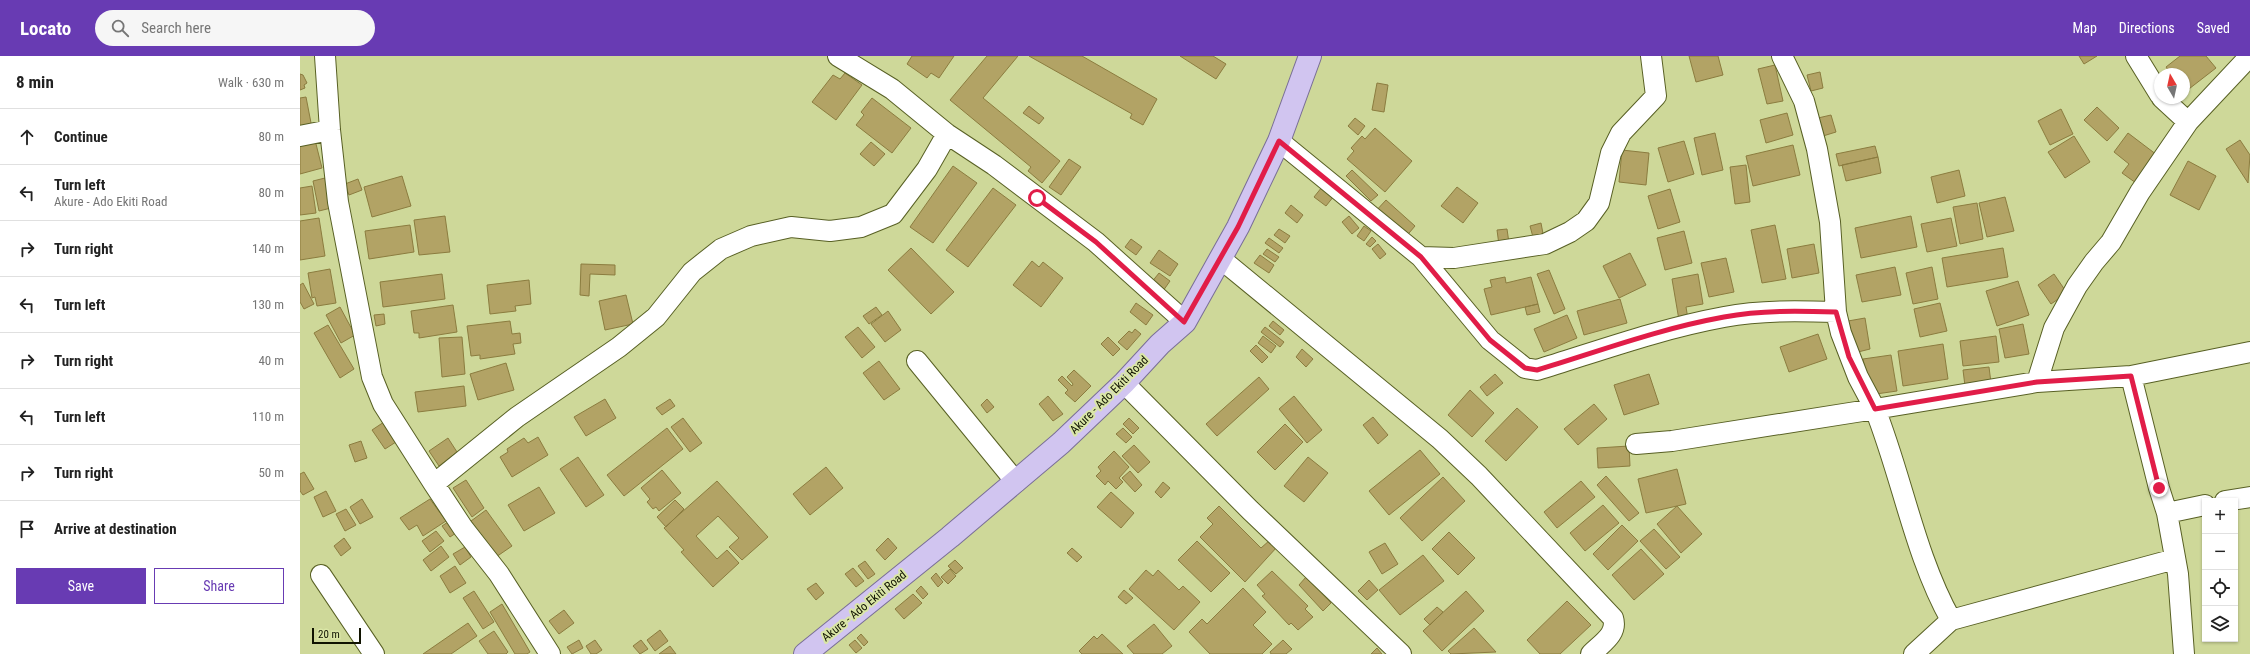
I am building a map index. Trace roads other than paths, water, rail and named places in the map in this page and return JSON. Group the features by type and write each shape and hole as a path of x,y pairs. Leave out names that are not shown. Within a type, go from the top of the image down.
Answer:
{"main road":[{"name":"Akure - Ado Ekiti Road","path":"805,654 1016,482 1061,443 1124,383 1160,344 1184,322 1221,259 1279,141 1310,56"}],"street":[{"path":"325,56 330,130 338,202 372,378 383,404 434,484 463,528 498,574 550,654"},
{"path":"838,56 892,89 947,134 994,165 1096,242 1184,322"},
{"path":"1421,257 1454,258 1545,244 1570,232 1586,221 1599,203 1611,153 1621,133 1656,96 1651,56"},
{"path":"1782,56 1804,101 1817,149 1830,222 1836,312 1849,357 1875,409 1889,443 1934,583 1951,620"},
{"path":"2136,56 2154,85"},
{"path":"2037,382 2054,328 2077,286 2094,262 2111,242 2140,192 2188,122 2250,56"},
{"path":"2168,104 2188,122"},
{"path":"300,136 330,130"},
{"path":"434,484 517,417 619,347 650,322 692,272 721,249 751,236 791,227 830,231 861,227 893,214 926,169 947,134"},
{"path":"1279,141 1421,257 1490,340 1525,368 1537,370 1636,337 1724,317 1776,311 1836,312"},
{"path":"1221,259 1440,439 1479,476 1534,533 1613,618 1615,625 1613,632 1591,654"},
{"path":"1636,444 1672,441 2037,382 2131,376 2250,352"},
{"path":"917,361 1016,482"},
{"path":"2131,376 2159,488 2168,513 2175,559 2184,654"},
{"path":"1124,383 1255,515 1401,654"},
{"path":"2238,499 2250,497"},
{"path":"2168,513 2202,506"},
{"path":"1914,654 1951,620 2175,559"},
{"path":"321,575 374,654"}]}
